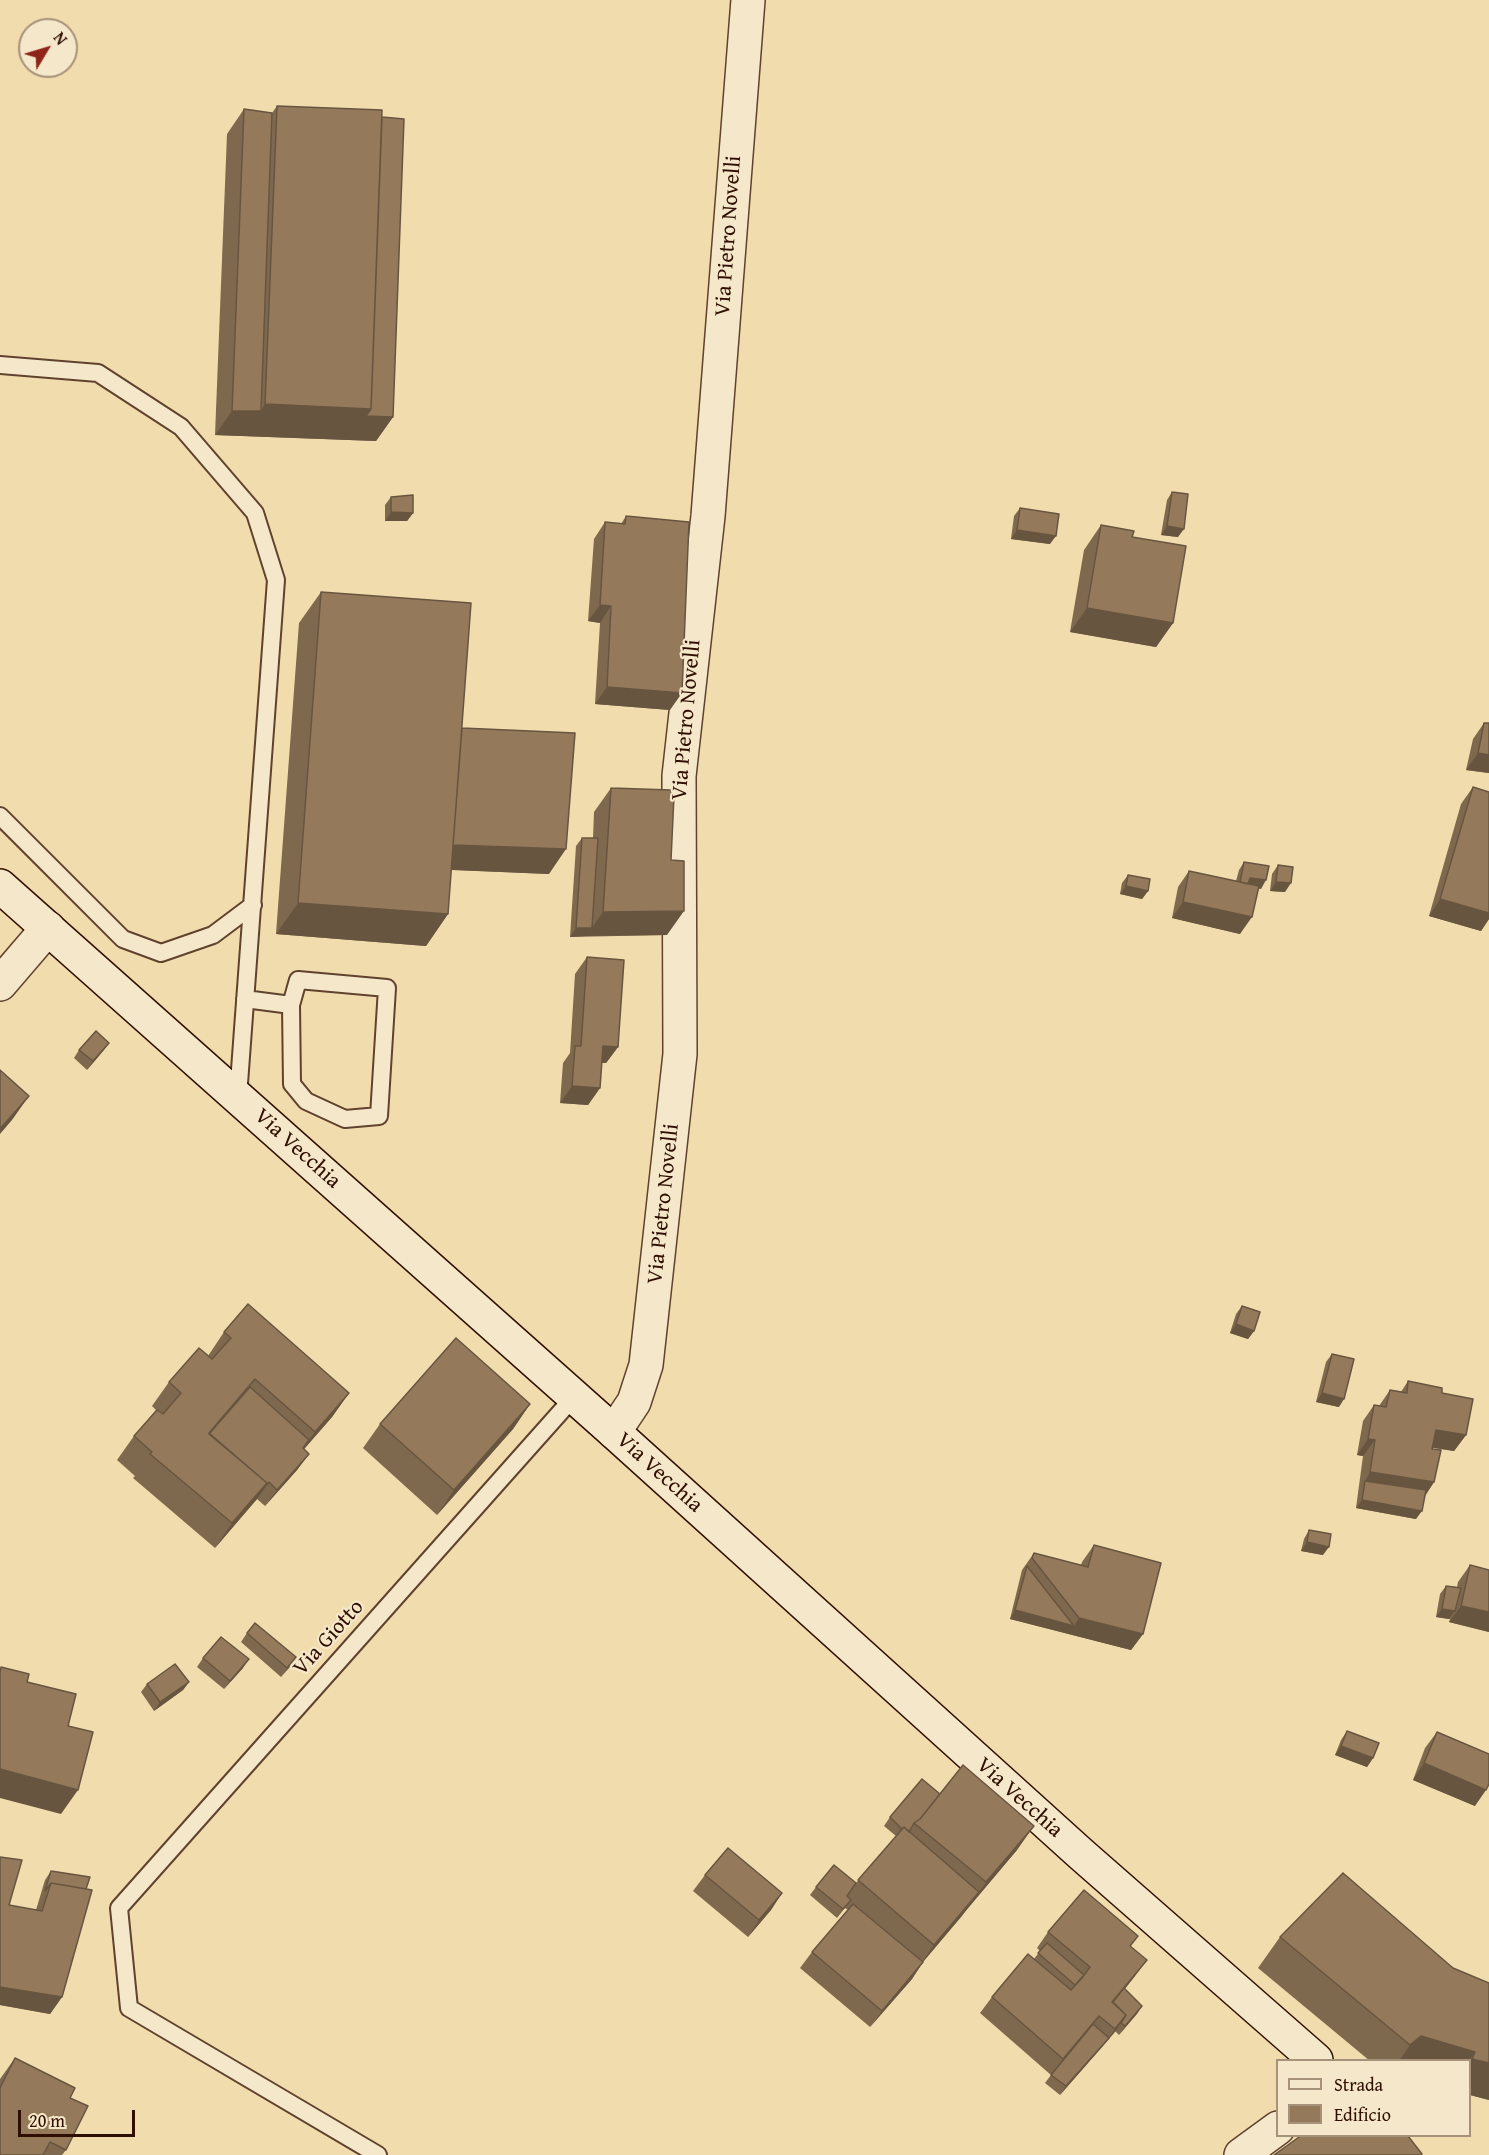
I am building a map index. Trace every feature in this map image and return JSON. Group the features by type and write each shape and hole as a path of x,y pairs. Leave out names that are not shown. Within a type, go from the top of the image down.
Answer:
{"street":[{"name":"Via Pietro Novelli","path":"614,1432 634,1402 646,1365 680,1054 679,776 708,516 748,0"},
{"name":"Via Vecchia","path":"0,886 573,1398 614,1432 1081,1854 1314,2059"},
{"path":"0,984 48,928"},
{"path":"1241,2155 1276,2129"}],"lane":[{"path":"0,365 98,373 181,427 255,513 276,580 238,1097"},
{"path":"0,816 123,939 161,953 213,935 252,905"},
{"path":"298,980 387,988 379,1116 345,1119 306,1101 292,1084 291,1005 298,980"},
{"path":"245,999 291,1005"},
{"name":"Via Giotto","path":"378,2155 129,2008 118,1908 573,1398"}],"building":[{"path":"277,106 382,110 371,409 265,404"},
{"path":"244,109 272,113 261,411 232,411"},
{"path":"382,117 404,119 393,417 366,416 371,409"},
{"path":"1172,492 1188,494 1184,529 1167,526"},
{"path":"413,495 413,513 391,512 391,497"},
{"path":"1020,508 1059,514 1056,536 1017,530"},
{"path":"626,516 689,522 682,693 607,687 611,606 600,605 605,522 625,524"},
{"path":"1101,525 1134,531 1132,537 1186,546 1173,623 1087,608"},
{"path":"321,592 471,603 448,914 298,903"},
{"path":"1484,723 1489,723 1489,755 1478,753"},
{"path":"462,728 575,733 566,849 453,845"},
{"path":"1473,787 1489,792 1489,913 1440,899"},
{"path":"611,788 671,790 671,796 674,796 671,860 684,861 684,911 603,912"},
{"path":"582,838 598,838 592,928 576,928"},
{"path":"1244,862 1269,866 1266,880 1250,878 1248,884 1240,882"},
{"path":"1278,865 1293,867 1291,883 1276,882"},
{"path":"1189,871 1259,886 1252,917 1183,902"},
{"path":"1128,875 1150,879 1148,891 1126,886"},
{"path":"587,957 624,960 618,1047 603,1046 600,1088 572,1086 575,1046 581,1046"},
{"path":"96,1031 109,1043 93,1061 79,1050"},
{"path":"0,1070 29,1096 0,1129"},
{"path":"248,1304 349,1393 315,1432 255,1379 209,1433 267,1483 232,1523 150,1454 152,1452 134,1436 157,1410 163,1414 181,1393 169,1382 199,1348 212,1359 231,1338 224,1332"},
{"path":"1242,1306 1260,1312 1254,1331 1236,1324"},
{"path":"456,1338 530,1404 454,1490 380,1424"},
{"path":"1332,1354 1354,1359 1344,1399 1322,1393"},
{"path":"1408,1381 1442,1388 1442,1393 1473,1399 1466,1435 1436,1430 1432,1449 1441,1450 1434,1482 1370,1472 1375,1440 1368,1439 1374,1405 1386,1407 1390,1390 1407,1393"},
{"path":"250,1387 309,1440 303,1448 309,1454 277,1490 269,1482 261,1491 267,1483 209,1434"},
{"path":"1365,1481 1426,1490 1422,1511 1362,1500"},
{"path":"1309,1530 1331,1534 1329,1547 1307,1542"},
{"path":"1094,1545 1161,1563 1143,1634 1079,1618 1032,1558 1034,1553 1088,1567"},
{"path":"1470,1565 1489,1570 1489,1612 1461,1606"},
{"path":"1027,1566 1074,1626 1015,1610"},
{"path":"1446,1586 1461,1588 1455,1611 1442,1609"},
{"path":"255,1623 296,1657 287,1668 247,1633"},
{"path":"221,1637 249,1659 230,1681 203,1658"},
{"path":"175,1664 189,1682 160,1702 147,1684"},
{"path":"1,1667 29,1674 27,1682 76,1694 68,1726 93,1732 78,1790 0,1769"},
{"path":"1347,1731 1379,1743 1373,1758 1341,1746"},
{"path":"1437,1732 1489,1754 1489,1784 1486,1790 1424,1763"},
{"path":"963,1765 1034,1826 986,1882 914,1823 920,1819"},
{"path":"922,1779 940,1794 914,1823 909,1832 904,1827 902,1829 890,1817"},
{"path":"904,1827 979,1892 934,1945 858,1880"},
{"path":"728,1848 782,1893 759,1920 705,1875"},
{"path":"0,1857 22,1860 9,1905 42,1911 51,1883 92,1890 62,1997 0,1987"},
{"path":"834,1865 856,1883 847,1896 851,1900 843,1909 816,1887"},
{"path":"51,1871 90,1877 86,1889 51,1883 45,1891"},
{"path":"1343,1873 1453,1968 1489,1983 1489,2063 1472,2059 1475,2052 1421,2036 1410,2045 1280,1937"},
{"path":"1084,1890 1138,1936 1130,1946 1147,1960 1112,2002 1126,2015 1115,2029 1099,2016 1063,2059 992,1997 1028,1954 1071,1990 1082,1978 1090,1967 1048,1932"},
{"path":"853,1904 923,1962 882,2011 812,1952"},
{"path":"1047,1943 1084,1975 1075,1985 1038,1953"},
{"path":"1124,1988 1142,2006 1125,2026 1121,2023 1126,2015 1113,2002"},
{"path":"1093,2024 1109,2038 1066,2086 1051,2075"},
{"path":"15,2058 75,2088 70,2098 88,2106 66,2150 50,2142 43,2155 0,2155 0,2088"},
{"path":"1299,2137 1409,2137 1422,2154 1421,2155 1274,2155"}]}
